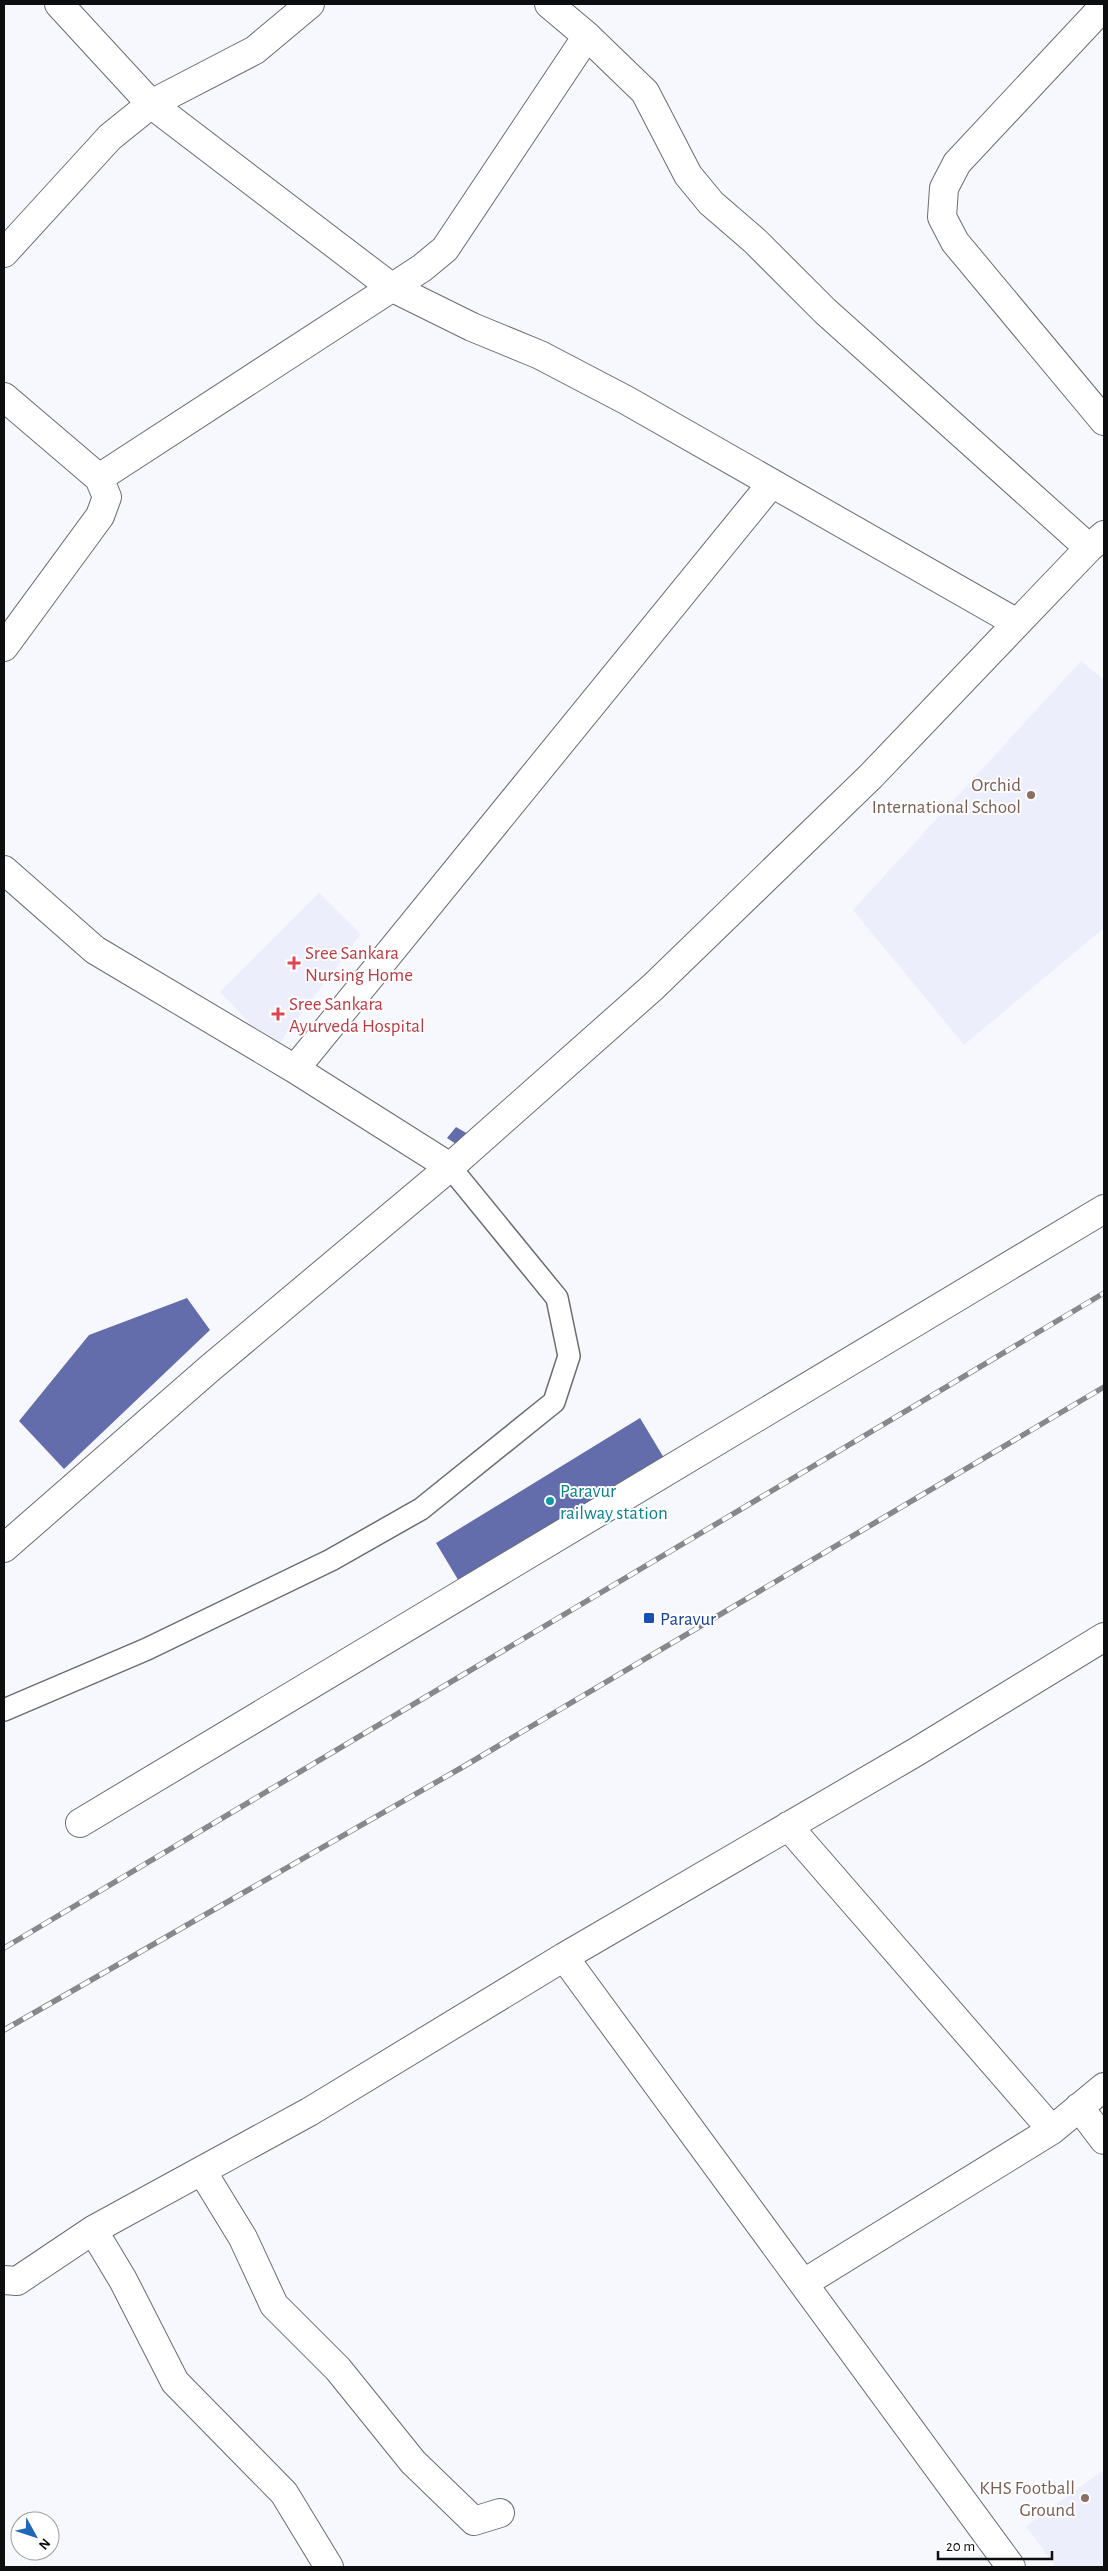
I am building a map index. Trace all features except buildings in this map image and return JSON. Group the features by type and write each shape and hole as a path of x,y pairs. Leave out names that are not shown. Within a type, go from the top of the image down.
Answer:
{"street":[{"path":"59,4 151,104 391,287 472,326 540,355 626,400 1017,623"},
{"path":"4,253 110,137 151,104 256,50 310,4"},
{"path":"4,1548 209,1369 450,1167 660,980 871,776 1097,542 825,310 755,241 711,203 688,175 645,92 587,36 549,4"},
{"path":"1104,6 956,163 944,188 942,216 955,242 1104,421"},
{"path":"99,478 422,268 445,249 587,36"},
{"path":"4,397 99,478 107,497 100,516 4,647"},
{"path":"296,1069 772,483"},
{"path":"4,870 94,950 296,1069 450,1167"},
{"path":"80,1823 1104,1209"},
{"path":"4,2280 17,2281 93,2230 308,2112 564,1957 916,1752 1104,1637"},
{"path":"788,1826 1052,2130"},
{"path":"564,1957 1011,2567"},
{"path":"804,2283 1052,2130 1104,2087"},
{"path":"1079,2108 1104,2140"},
{"path":"202,2171 243,2238 274,2306 338,2369 413,2462 474,2521 500,2514"},
{"path":"93,2230 123,2280 175,2382 284,2493 329,2567"}],"lane":[{"path":"4,1710 147,1649 331,1560 422,1509 554,1402 569,1356 557,1298 450,1167"}],"shaded area":[{"name":"Orchid International School","path":"1081,661 1104,680 1104,928 964,1045 853,910"},
{"name":"Sree Sankara Nursing Home","path":"319,893 361,934 275,1049 220,992"},
{"name":"KHS Football Ground","path":"1104,2470 1104,2567 1056,2567 1026,2526"}],"railway":[{"path":"4,1948 1104,1293"},
{"path":"4,2030 461,1768 1104,1387"}],"place":[{"name":"Orchid International School","path":"1031,795"},
{"name":"Sree Sankara Nursing Home","path":"294,963"},
{"name":"Sree Sankara Ayurveda Hospital","path":"278,1014"},
{"name":"Paravur railway station","path":"550,1501"},
{"name":"Paravur","path":"649,1618"},
{"name":"KHS Football Ground","path":"1085,2498"}]}
